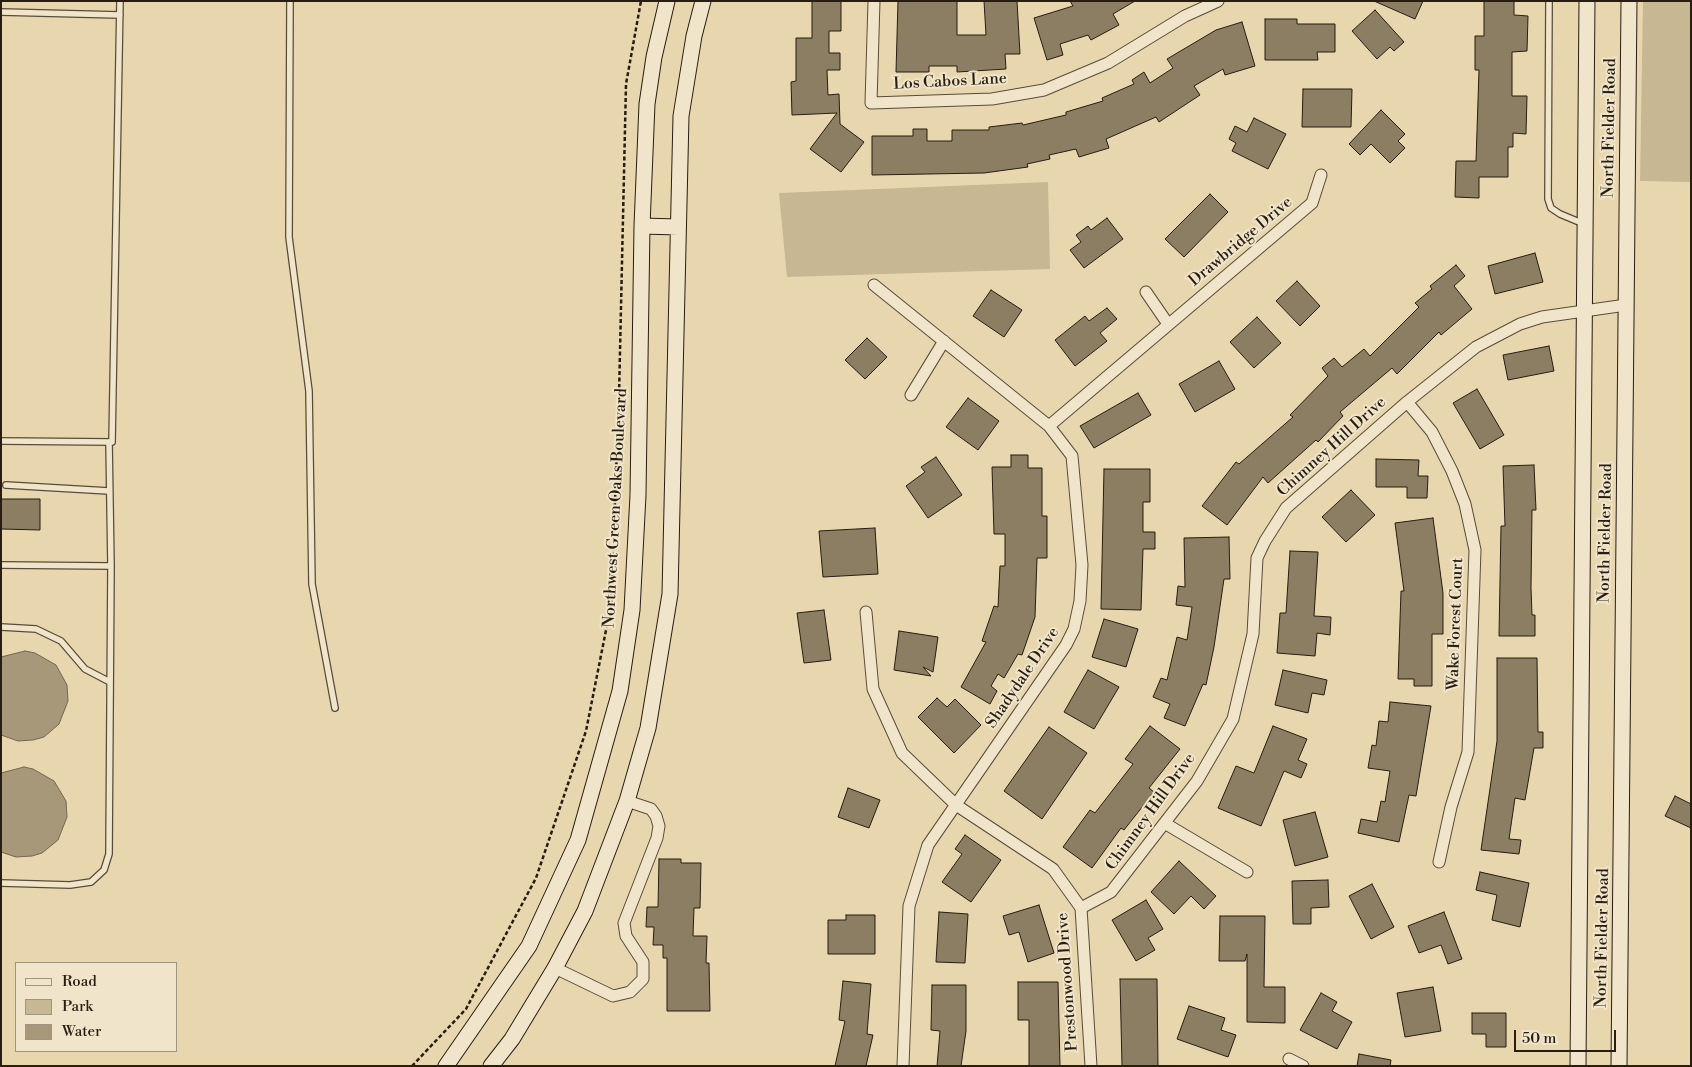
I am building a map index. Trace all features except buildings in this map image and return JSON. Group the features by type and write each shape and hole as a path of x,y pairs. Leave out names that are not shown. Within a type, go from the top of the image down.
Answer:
{"main road":[{"name":"Northwest Green Oaks Boulevard","path":"446,1066 529,946 578,840 620,691 632,610 638,495 642,226 647,104 654,57 667,1"},
{"path":"491,1066 512,1040 555,968 585,911 627,801 648,728 670,594 681,116 694,36 703,1"},
{"name":"North Fielder Road","path":"1578,1066 1586,1"},
{"name":"North Fielder Road","path":"1619,1066 1629,1"},
{"path":"642,226 678,227"}],"street":[{"name":"Los Cabos Lane","path":"874,1 872,103 992,99 1044,90 1108,63 1185,16 1218,1"},
{"name":"Drawbridge Drive","path":"1048,426 1312,203 1321,175"},
{"name":"Shadydale Drive","path":"874,285 1048,426 1072,456 1082,566 1080,601 1074,629 1066,645 928,845 908,906 903,1066"},
{"path":"1146,292 1168,324"},
{"name":"Chimney Hill Drive","path":"1081,908 1111,892 1166,824 1197,781 1233,719 1253,634 1257,558 1265,541 1286,508 1407,402 1476,347 1520,324 1542,317 1626,305"},
{"path":"911,395 944,341"},
{"name":"Wake Forest Court","path":"1407,402 1432,432 1452,471 1465,504 1475,550 1468,752 1451,806 1439,862"},
{"name":"Prestonwood Drive","path":"866,612 873,689 902,753 956,805 1053,869 1081,908 1091,1066"},
{"path":"555,968 611,995 621,996 634,990 643,979 643,962 626,936 624,923 659,830 657,818 649,808 627,801"},
{"path":"1166,824 1247,872"},
{"path":"1290,1059 1303,1066"}],"lane":[{"path":"1,440 112,442 120,1"},
{"path":"290,1 289,237 309,391 312,584 335,708"},
{"path":"1548,1 1548,199 1551,208 1584,224"},
{"path":"1,12 120,15"},
{"path":"1,883 70,885 91,882 104,870 109,854 111,566 109,442"},
{"path":"6,485 109,491"},
{"path":"1,565 111,566"},
{"path":"1,627 36,629 61,641 85,669 110,682"}],"path":[{"path":"412,1066 466,1009 536,878 586,731 611,605 619,396 626,84 641,1"}],"green space":[{"path":"1643,1 1691,1 1691,182 1640,181"},
{"path":"1048,182 1050,269 787,277 779,193"}],"water":[{"path":"25,651 35,653 56,665 67,685 68,701 59,724 44,737 18,741 1,735 1,657"},
{"path":"24,767 33,769 54,781 66,801 67,817 58,840 42,853 16,857 1,852 1,773"}]}
